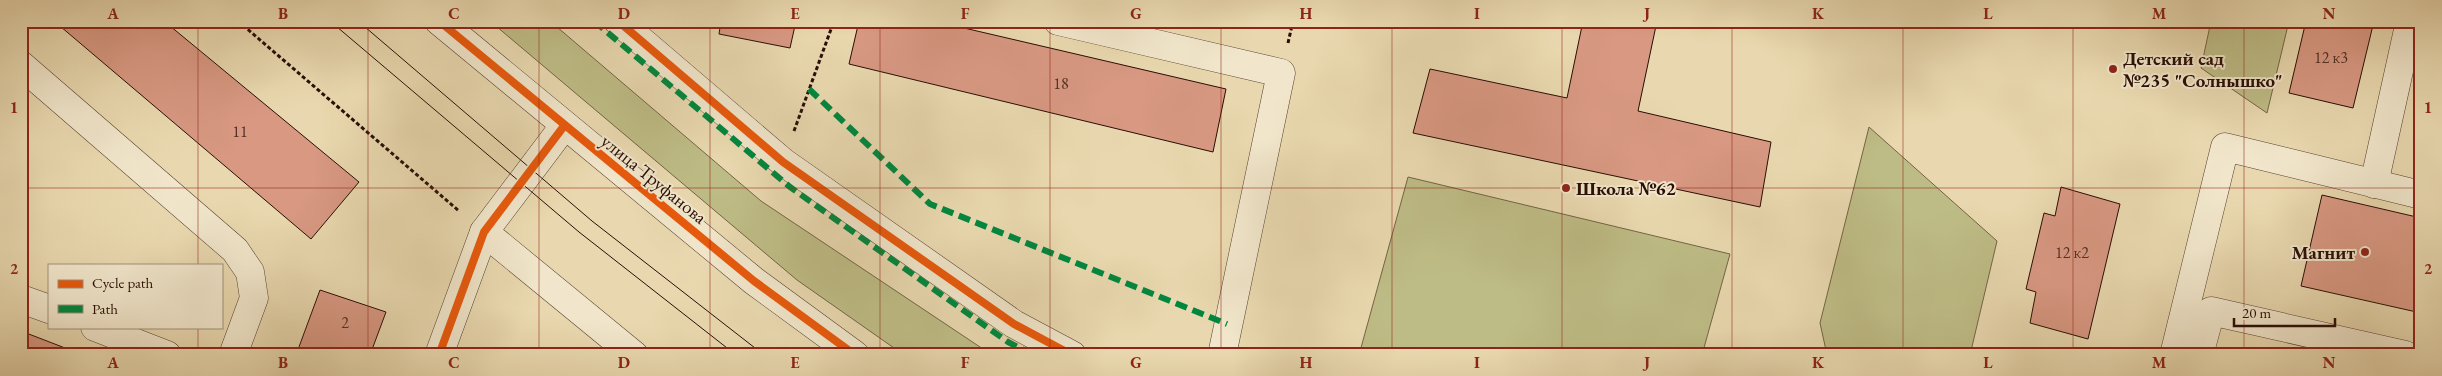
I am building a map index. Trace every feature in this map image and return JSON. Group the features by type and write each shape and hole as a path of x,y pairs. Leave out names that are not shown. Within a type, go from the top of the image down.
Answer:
{"street":[{"name":"улица Труфанова","path":"439,21 754,281 854,355"},
{"path":"618,21 783,162 1014,324 1072,355"},
{"path":"1058,21 1090,25 1282,73 1222,355"},
{"path":"2374,184 2410,21"},
{"path":"21,65 235,250 250,272 254,298 232,355"},
{"path":"438,355 484,232 564,126"},
{"path":"2174,355 2225,148 2421,195"},
{"path":"484,232 634,355"},
{"path":"21,299 48,310"},
{"path":"2200,355 2211,311 2405,355"},
{"path":"98,328 167,355"}],"path":[{"path":"238,21 484,232"},
{"path":"783,162 834,21"}],"shaded area":[{"path":"490,21 550,21 761,201 992,355 904,355 797,280"},
{"path":"2211,21 2289,21 2267,113 2201,68"},
{"path":"1869,127 1997,241 1970,355 1827,355 1820,323"},
{"path":"1408,177 1730,254 1702,355 1359,355"}],"building":[{"path":"54,21 164,21 359,182 311,239"},
{"path":"721,21 796,21 790,48 719,34"},
{"path":"859,21 934,21 1226,89 1213,152 849,64"},
{"path":"1583,21 1657,21 1638,111 1771,142 1760,207 1413,133 1430,69 1567,98"},
{"path":"2306,21 2374,21 2353,108 2289,93"},
{"path":"2061,187 2120,204 2088,339 2030,323 2036,292 2026,289 2044,213 2055,216"},
{"name":"Магнит","path":"2322,195 2421,218 2421,313 2301,286"},
{"path":"320,290 386,312 370,355 296,355"},
{"path":"21,331 78,353 82,355 21,355"}],"tram line":[{"path":"330,21 579,232 736,355"},
{"path":"358,21 592,221 764,355"}],"marked path":[{"path":"594,21 790,187 1008,342 1033,355"},
{"path":"809,89 930,204 1227,324"}],"cycle path":[{"path":"439,21 754,281 855,355"},
{"path":"618,21 783,162 1014,324 1072,355"},
{"path":"439,355 484,232 564,126"}],"place":[{"name":"Детский сад №235 \"Солнышко\"","path":"2113,69"},
{"name":"Школа №62","path":"1566,188"},
{"name":"Магнит","path":"2365,252"}]}
